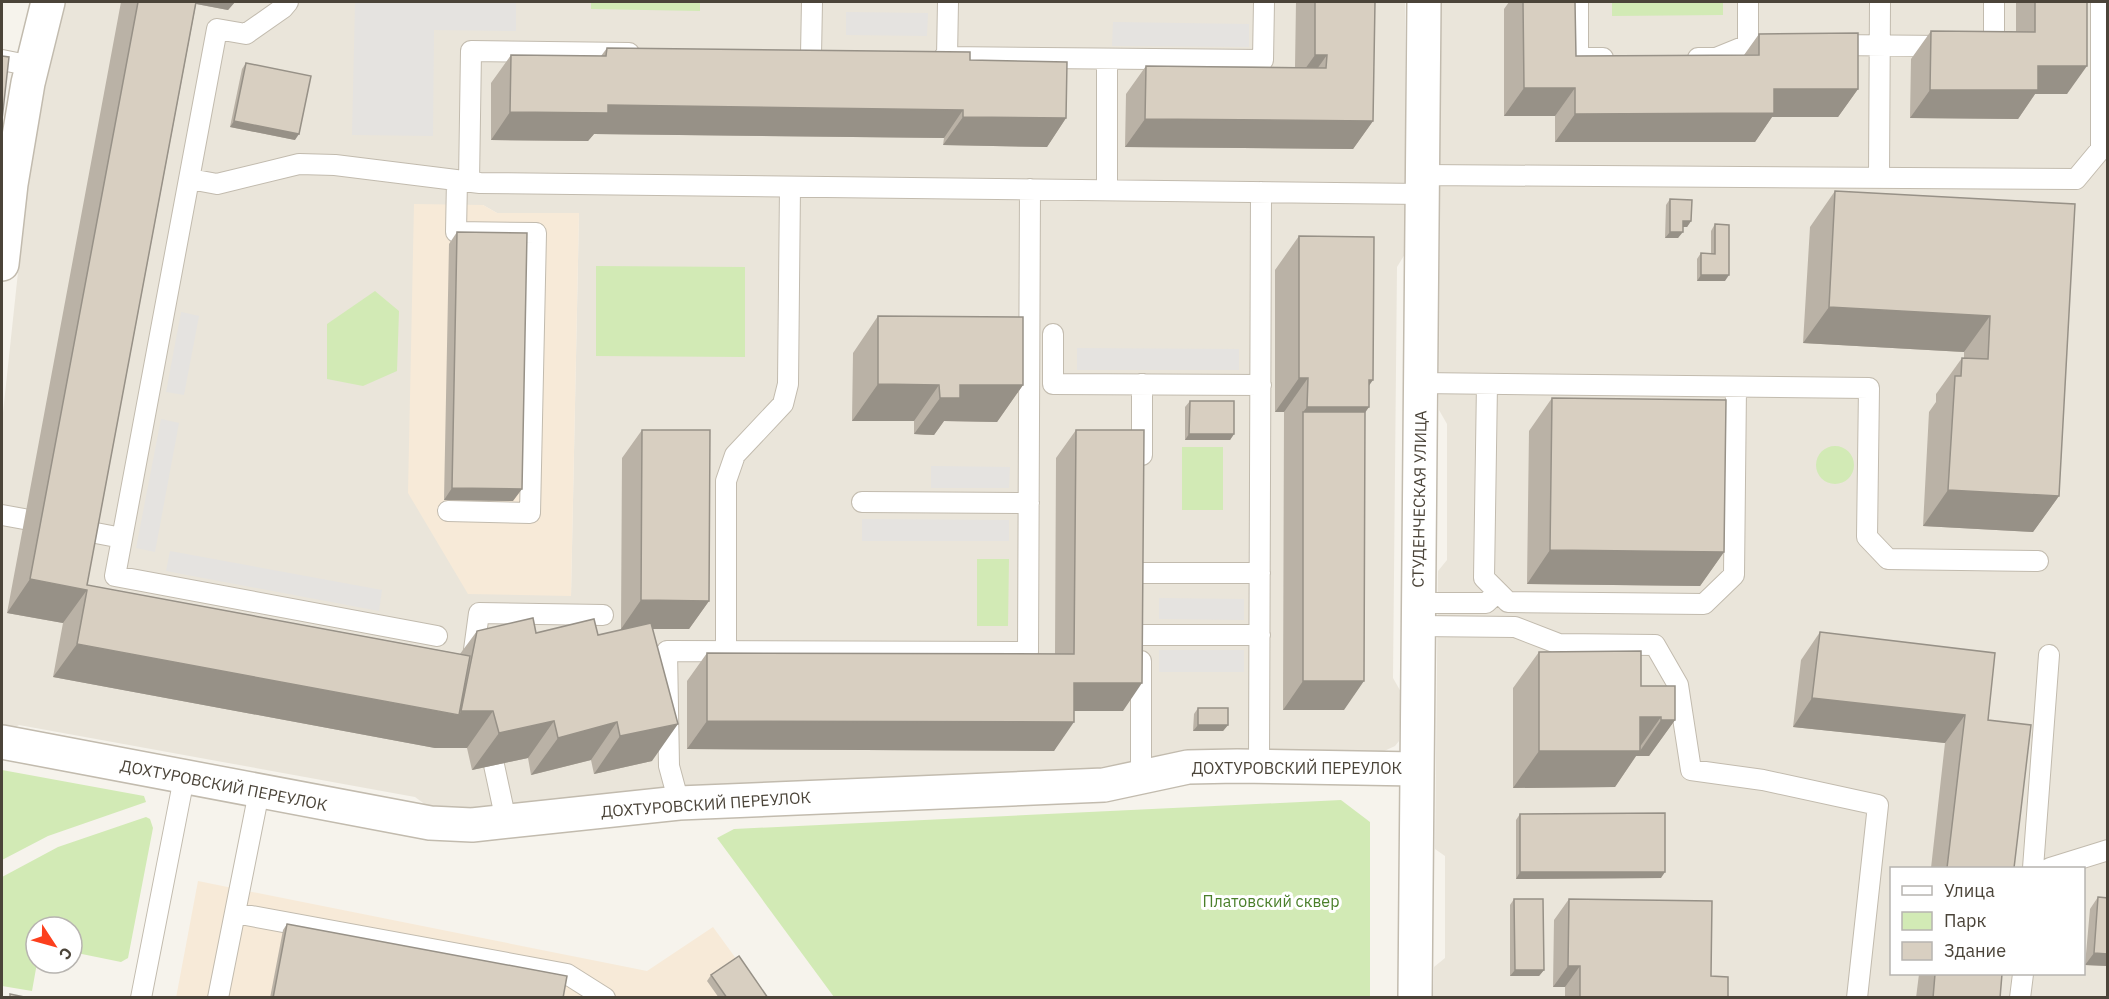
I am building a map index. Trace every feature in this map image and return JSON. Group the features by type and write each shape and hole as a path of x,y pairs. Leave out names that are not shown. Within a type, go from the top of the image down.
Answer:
{"street":[{"path":"2,264 10,184 17,63 48,2"},
{"name":"СТУДЕНЧЕСКАЯ УЛИЦА","path":"1415,998 1424,2"},
{"name":"ДОХТУРОВСКИЙ ПЕРЕУЛОК","path":"2,742 430,823 472,825 679,803 1104,785 1188,767 1416,769"}],"lane":[{"path":"288,2 246,34 217,29 115,576 437,636"},
{"path":"811,55 812,2"},
{"path":"947,57 948,2"},
{"path":"925,56 1263,60 1264,2"},
{"path":"1578,2 1578,58 1623,58"},
{"path":"1748,2 1749,45"},
{"path":"1879,176 1880,2"},
{"path":"1681,58 1716,58 1749,45 1994,46 1994,2"},
{"path":"190,179 218,184 299,164 334,165 463,181 1261,192 1422,184 1879,176 2076,179 2104,149 2104,31 2101,2"},
{"path":"448,511 530,513 536,233 456,232 463,181 471,51 647,53"},
{"path":"788,55 834,55"},
{"path":"1107,58 1107,190"},
{"path":"726,651 726,480 735,455 783,404 788,384 790,187"},
{"path":"679,803 669,766 667,651 1028,652 1030,189"},
{"path":"1259,766 1261,192"},
{"path":"1053,334 1053,384 1261,385"},
{"path":"1420,383 1869,388 1867,537 1888,559 2038,561"},
{"path":"1142,384 1142,478"},
{"path":"1487,384 1484,578 1508,602 1704,604 1734,575 1737,387"},
{"path":"862,502 1029,503"},
{"path":"2,515 24,519"},
{"path":"80,530 122,538"},
{"path":"1141,549 1141,593"},
{"path":"1141,573 1260,573"},
{"path":"1418,614 1486,603 1498,592"},
{"path":"472,663 479,613 603,615"},
{"path":"1141,614 1141,778"},
{"path":"1418,614 1515,627 1559,644 1655,645 1678,685 1691,770 1763,780 1878,805 1857,998"},
{"path":"1141,635 1260,635"},
{"path":"2033,867 2049,655"},
{"path":"494,765 506,821"},
{"path":"141,998 184,777"},
{"path":"218,998 259,792"},
{"path":"2053,867 2108,850"},
{"path":"235,912 567,974 605,998"},
{"path":"2020,998 2023,975"}],"shaded area":[{"path":"66,2 1405,2 1405,254 1397,267 1393,678 1401,692 1399,741 1395,746 1382,752 1170,753 1101,774 677,787 469,808 430,808 415,797 19,725 7,732 2,730 2,422 27,188 45,88","holes":["414,205 483,205 497,213 579,214 571,596"]},
{"path":"355,2 516,2 516,31 434,30 433,136 352,135"},
{"path":"1440,2 2107,2 2107,997 1433,998 1434,967 1445,958 1445,856 1435,849 1438,571 1447,560 1447,424 1439,410"},
{"path":"846,12 928,13 927,36 846,35"},
{"path":"1113,22 1249,24 1249,47 1112,46"},
{"path":"414,204 483,205 497,213 579,213 571,596 468,594 408,493"},
{"path":"181,312 199,316 184,395 166,392"},
{"path":"1077,348 1239,349 1239,370 1077,370"},
{"path":"161,419 179,423 155,552 136,548"},
{"path":"931,466 1010,467 1009,488 931,488"},
{"path":"862,519 1009,520 1009,541 862,541"},
{"path":"170,551 382,590 379,611 166,571"},
{"path":"1159,598 1244,599 1244,620 1159,619"},
{"path":"1159,650 1244,650 1244,672 1159,672"},
{"path":"198,881 647,971 713,927 764,997 176,998"}],"green space":[{"path":"591,2 700,2 700,11 591,9"},
{"path":"1612,2 1723,2 1723,15 1612,16"},
{"path":"596,266 745,267 745,357 596,356"},
{"path":"375,291 399,311 397,371 363,386 327,379 327,324"},
{"path":"1835,446 1848,452 1854,465 1848,478 1835,484 1822,478 1816,465 1822,452"},
{"path":"1182,447 1223,447 1223,510 1182,510"},
{"path":"977,559 1009,559 1008,626 977,626"},
{"path":"2,770 144,796 146,802 48,836 2,860"},
{"name":"Платовский сквер","path":"1341,800 1370,822 1370,997 834,997 717,838 734,829"},
{"path":"146,817 150,819 153,828 128,958 121,962 84,954 84,915 24,915 24,975 35,975 32,991 2,986 2,877 58,847"}],"building":[{"path":"138,2 196,2 87,585 470,656 459,715 77,644 87,590 30,579"},
{"path":"1315,2 1375,2 1373,121 1145,119 1146,66 1326,68 1327,55 1315,55"},
{"path":"1523,2 1575,2 1576,56 1759,55 1759,34 1858,33 1858,89 1774,89 1774,113 1575,114 1575,88 1524,88"},
{"path":"2035,2 2087,2 2087,66 2038,66 2038,90 1930,90 1931,31 2035,32"},
{"path":"607,48 970,52 970,60 1067,62 1066,118 963,117 963,110 608,105 608,113 510,112 511,55 606,56"},
{"path":"2,56 9,57 2,120"},
{"path":"246,63 311,76 299,134 234,121"},
{"path":"1835,191 2075,204 2059,496 1948,490 1955,376 1961,376 1962,358 1988,359 1990,316 1829,307"},
{"path":"1670,199 1692,200 1691,221 1683,221 1683,232 1670,232"},
{"path":"1715,224 1729,225 1729,275 1701,275 1701,253 1715,254"},
{"path":"457,232 527,233 522,489 452,488"},
{"path":"1299,236 1374,237 1373,380 1369,380 1369,407 1307,407 1308,378 1299,378"},
{"path":"878,316 1023,317 1023,385 960,385 960,398 940,398 939,385 878,384"},
{"path":"1552,398 1726,400 1724,552 1550,550"},
{"path":"1190,401 1234,401 1234,434 1189,434"},
{"path":"1303,412 1365,412 1364,681 1303,681"},
{"path":"642,430 710,430 709,601 641,600"},
{"path":"1076,430 1144,430 1142,683 1074,683 1074,722 707,721 707,653 1074,654"},
{"path":"533,618 536,633 594,619 598,635 651,623 678,724 620,736 617,722 558,738 554,721 499,733 493,711 461,711 477,631"},
{"path":"1820,632 1995,653 1988,720 2031,725 2014,867 1947,867 1965,715 1812,698"},
{"path":"1641,651 1641,686 1675,686 1675,720 1640,717 1640,751 1539,751 1539,652"},
{"path":"1198,708 1228,708 1228,725 1198,725"},
{"path":"1665,813 1665,872 1520,872 1520,814"},
{"path":"2098,897 2108,898 2108,954 2094,953"},
{"path":"1514,899 1543,899 1544,970 1515,970"},
{"path":"1569,899 1712,901 1711,976 1728,977 1728,998 1580,998 1580,966 1568,966"},
{"path":"287,924 567,976 563,998 273,998"},
{"path":"739,956 768,998 727,998 711,975"},
{"path":"1935,975 2002,975 2000,998 1933,998"},
{"path":"10,994 29,998 10,998"}]}
